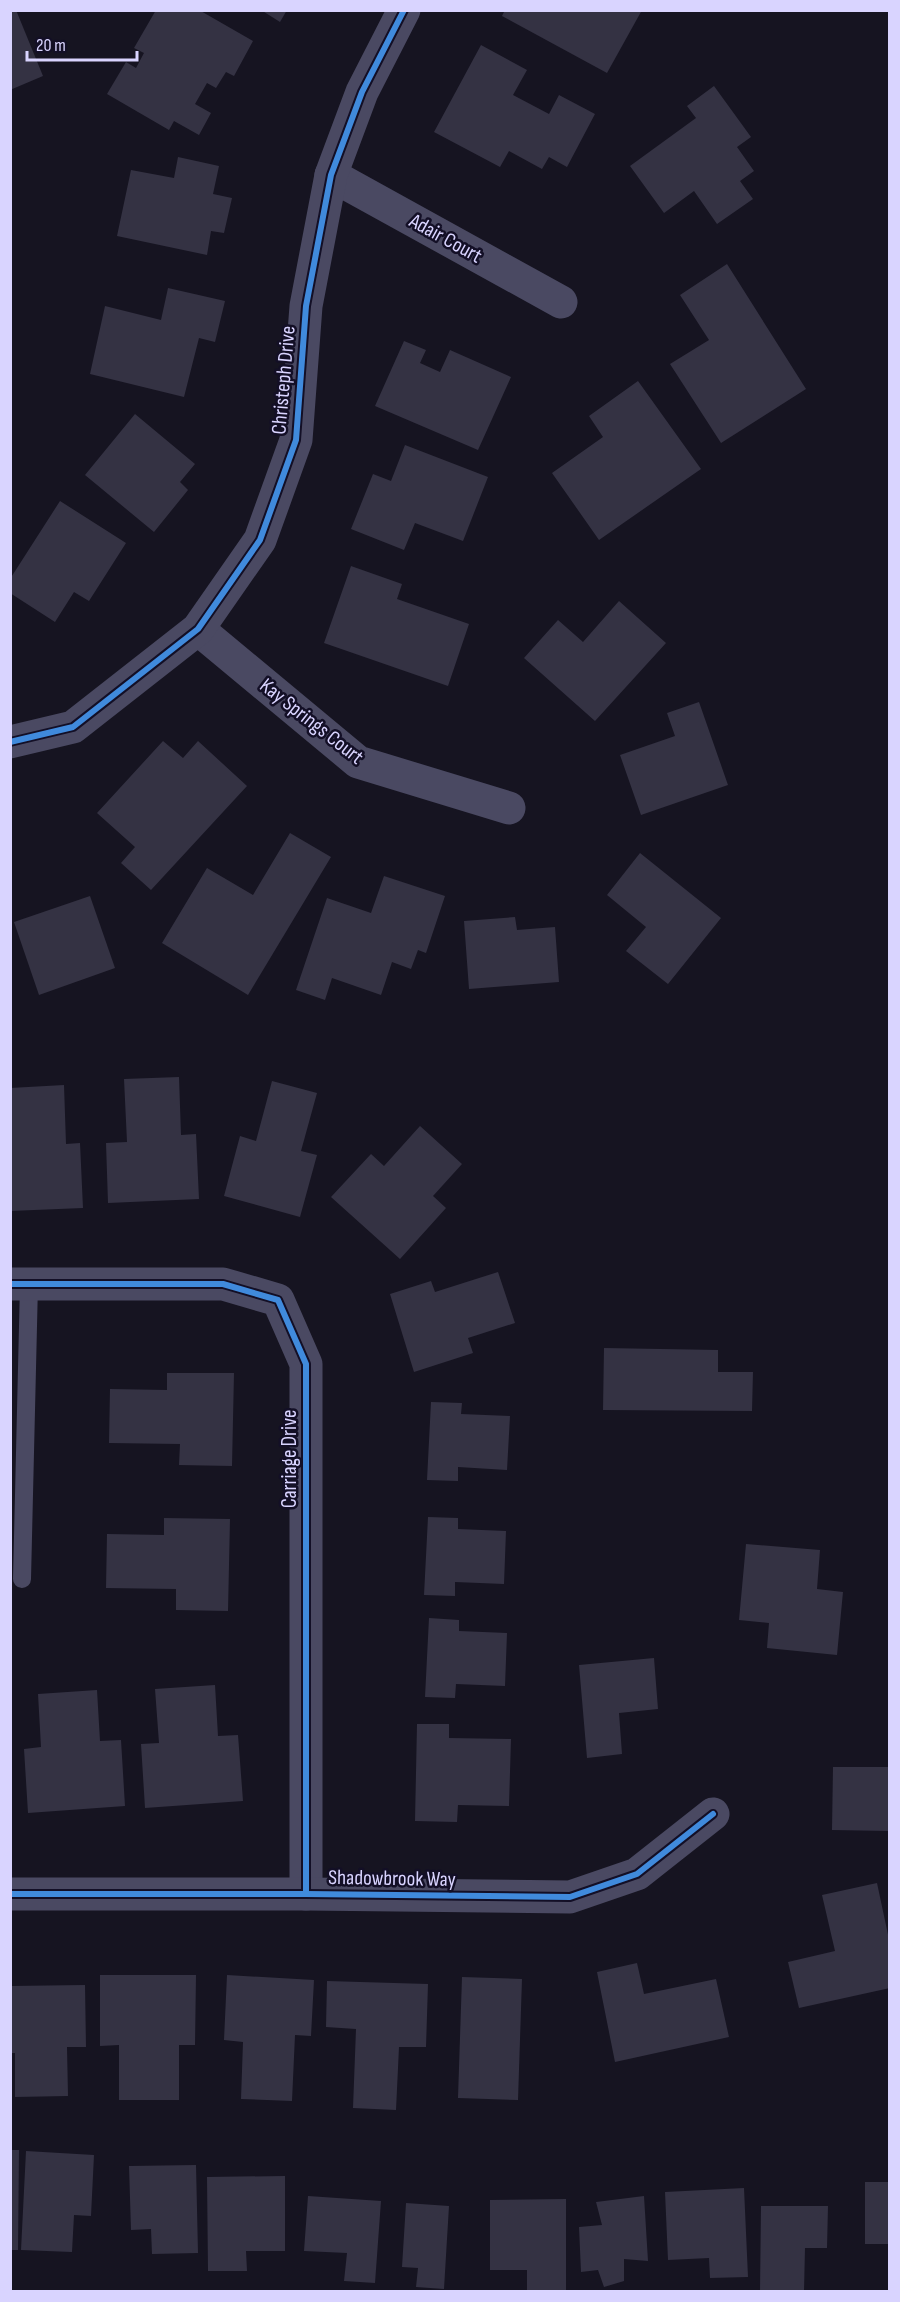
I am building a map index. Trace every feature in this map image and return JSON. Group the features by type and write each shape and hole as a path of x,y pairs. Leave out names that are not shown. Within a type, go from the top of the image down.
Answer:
{"street":[{"name":"Christeph Drive","path":"10,742 73,727 198,629 260,540 296,440 306,306 331,175 362,92 404,10"},
{"name":"Adair Court","path":"331,175 561,302"},
{"name":"Kay Springs Court","path":"198,629 358,762 509,808"},
{"name":"Carriage Drive","path":"20,1284 222,1284 278,1300 306,1364 306,1894"},
{"name":"Shadowbrook Way","path":"10,1894 570,1897 637,1874 713,1814"}],"lane":[{"path":"20,1284 22,1580"}],"building":[{"path":"10,10 16,10 43,76 10,90"},
{"path":"156,10 199,10 253,41 234,76 226,72 216,88 207,83 195,104 211,113 199,135 174,121 169,130 107,94 126,62 136,68 144,53 134,48"},
{"path":"261,10 287,10 280,22"},
{"path":"505,10 642,10 607,73 502,16"},
{"path":"481,45 527,70 513,95 549,114 559,95 595,114 567,167 549,157 542,169 509,151 500,167 434,132"},
{"path":"714,86 751,137 737,147 754,171 740,181 753,199 717,224 694,191 664,213 630,166 696,118 687,106"},
{"path":"178,157 219,166 213,194 232,198 224,233 211,231 207,255 117,236 131,170 174,178"},
{"path":"727,264 806,389 721,443 670,364 709,340 680,295"},
{"path":"168,288 225,301 215,342 199,338 184,397 90,374 105,306 161,320"},
{"path":"404,341 426,350 420,363 440,372 450,350 511,377 478,450 375,406"},
{"path":"638,381 701,469 599,540 552,473 603,437 589,416"},
{"path":"135,414 195,464 180,482 188,490 154,532 85,475"},
{"path":"405,445 488,477 463,541 415,523 404,550 351,529 373,474 391,481"},
{"path":"60,501 126,543 89,601 74,592 55,622 10,593 10,579"},
{"path":"351,566 402,584 397,599 469,624 448,686 324,643"},
{"path":"619,601 666,643 595,721 524,658 558,620 583,642"},
{"path":"699,702 728,785 641,815 620,755 675,736 667,713"},
{"path":"163,741 183,758 198,741 247,786 151,890 121,863 135,847 97,813"},
{"path":"290,833 331,857 248,995 162,943 207,868 253,895"},
{"path":"640,853 721,918 668,984 626,951 646,927 607,895"},
{"path":"384,876 445,896 426,953 418,950 411,969 392,962 381,995 332,978 325,1000 296,990 327,898 371,913"},
{"path":"90,896 115,968 39,995 14,922"},
{"path":"515,917 517,930 555,927 559,982 469,989 464,921"},
{"path":"179,1077 181,1135 196,1134 199,1199 108,1203 106,1143 127,1142 124,1079"},
{"path":"272,1081 317,1093 301,1151 317,1155 300,1217 224,1196 240,1136 256,1141"},
{"path":"64,1085 66,1144 80,1143 83,1208 10,1211 10,1088"},
{"path":"420,1126 462,1164 433,1196 446,1208 400,1259 331,1197 371,1154 384,1166"},
{"path":"498,1272 515,1323 468,1338 473,1353 414,1372 390,1294 431,1281 435,1292"},
{"path":"604,1348 718,1350 718,1372 753,1372 752,1411 603,1410"},
{"path":"167,1373 234,1373 232,1466 179,1465 180,1444 109,1443 110,1389 167,1390"},
{"path":"431,1402 462,1403 461,1414 510,1416 507,1470 458,1467 458,1481 427,1480"},
{"path":"428,1517 458,1518 458,1529 506,1531 504,1584 455,1582 455,1596 424,1595"},
{"path":"164,1518 230,1519 228,1611 176,1610 176,1589 106,1588 107,1534 164,1535"},
{"path":"746,1544 820,1550 817,1589 843,1592 837,1655 767,1648 769,1623 739,1620"},
{"path":"429,1618 459,1620 459,1631 507,1633 505,1686 456,1684 455,1698 425,1697"},
{"path":"654,1658 658,1709 619,1713 622,1754 587,1758 579,1665"},
{"path":"215,1685 218,1736 238,1735 243,1801 145,1808 141,1744 159,1743 155,1689"},
{"path":"97,1690 100,1741 121,1740 125,1806 28,1813 24,1749 41,1747 38,1694"},
{"path":"417,1724 449,1724 449,1738 511,1739 509,1806 458,1805 457,1822 415,1821"},
{"path":"833,1767 890,1767 890,1831 832,1830"},
{"path":"877,1883 890,1944 890,1988 799,2008 788,1962 835,1951 822,1895"},
{"path":"637,1963 644,1994 716,1979 729,2037 615,2062 597,1972"},
{"path":"100,1975 196,1975 195,2045 179,2045 179,2100 119,2100 119,2045 100,2046"},
{"path":"227,1975 314,1980 311,2036 295,2035 292,2101 241,2099 243,2042 224,2040"},
{"path":"462,1977 522,1979 518,2100 458,2098"},
{"path":"327,1981 428,1984 426,2047 399,2047 396,2110 353,2108 356,2029 326,2027"},
{"path":"85,1985 86,2047 67,2047 68,2096 15,2097 15,2053 10,2053 10,1986"},
{"path":"10,2150 19,2150 18,2250 10,2250"},
{"path":"26,2151 94,2155 91,2216 74,2215 72,2252 21,2250"},
{"path":"196,2165 198,2253 152,2254 151,2229 131,2230 129,2166"},
{"path":"285,2176 285,2251 246,2251 247,2271 208,2271 207,2177"},
{"path":"865,2182 890,2182 890,2244 865,2244"},
{"path":"744,2188 748,2277 710,2278 709,2258 668,2260 665,2192"},
{"path":"308,2196 381,2201 375,2283 344,2281 347,2253 304,2251"},
{"path":"644,2196 648,2261 624,2259 624,2281 604,2287 598,2270 581,2272 579,2227 602,2225 596,2202"},
{"path":"566,2199 566,2290 527,2290 527,2270 490,2270 490,2200"},
{"path":"406,2203 449,2206 444,2289 416,2287 418,2268 402,2267"},
{"path":"761,2206 828,2206 827,2248 805,2248 804,2292 760,2292"}],"cycle path":[{"path":"10,742 73,727 198,629 260,540 296,440 306,306 331,175 362,92 404,10"},
{"path":"10,1284 223,1284 278,1300 306,1364 306,1894"},
{"path":"10,1894 570,1897 637,1874 713,1814"}]}
